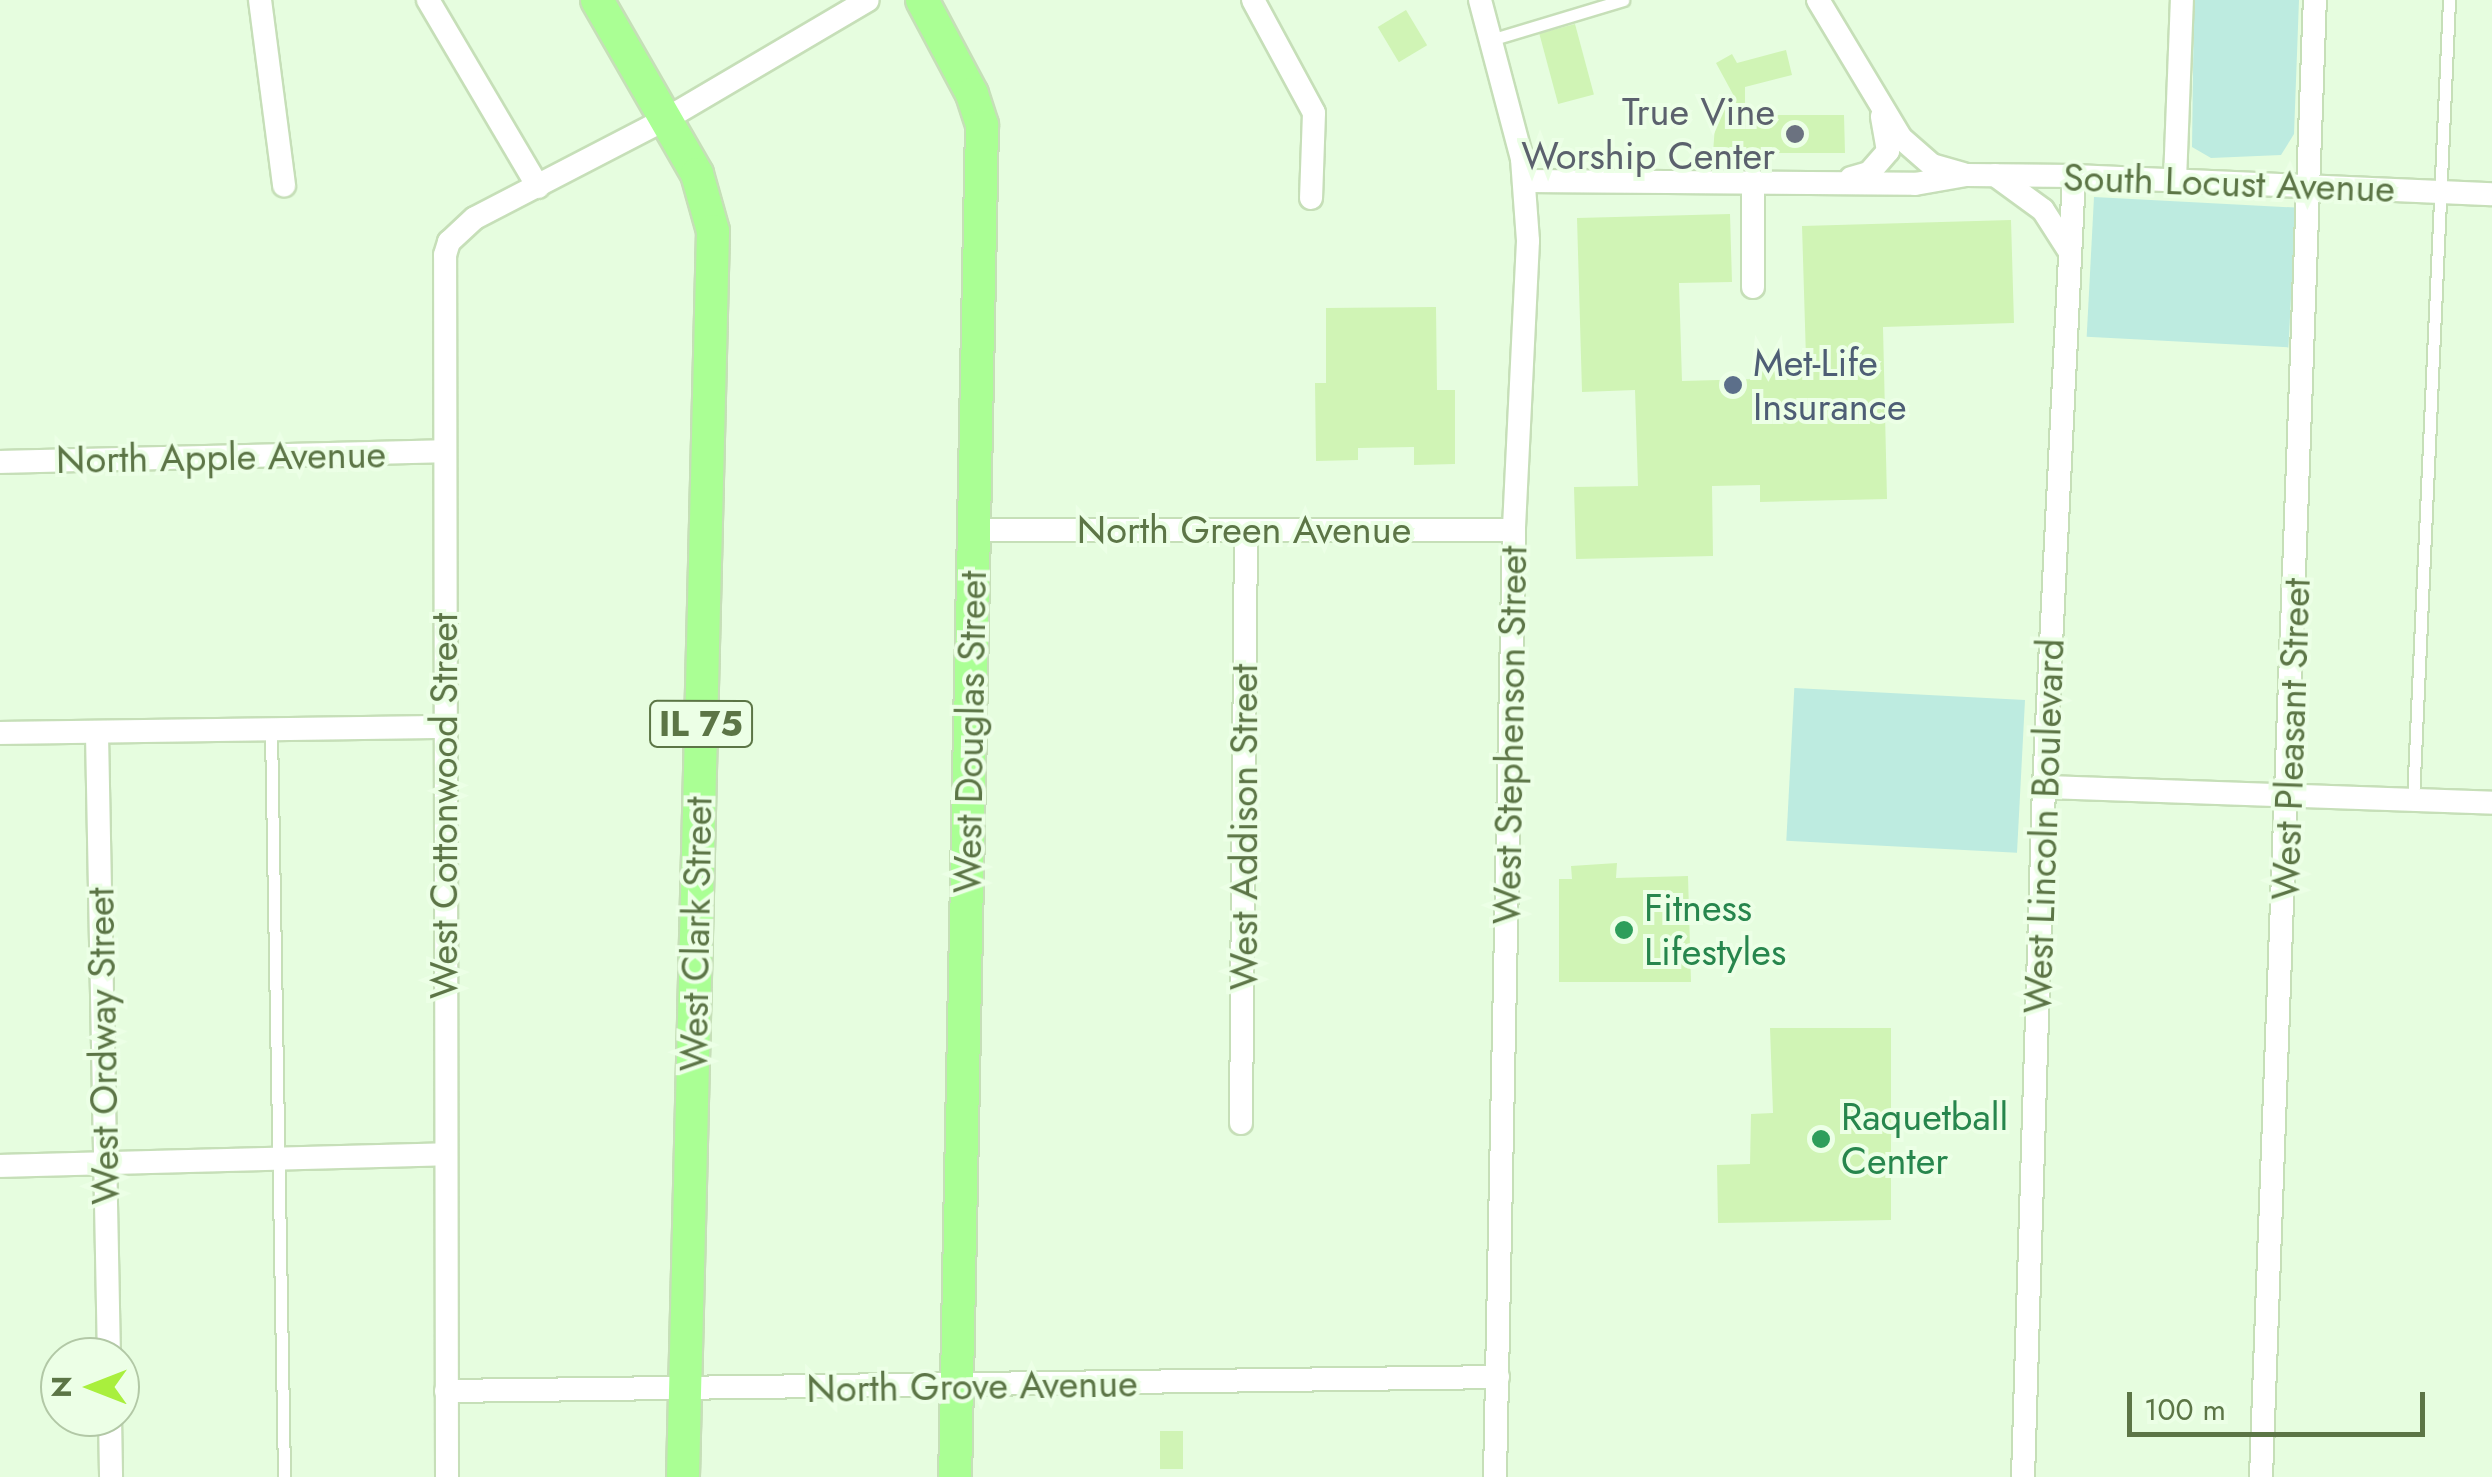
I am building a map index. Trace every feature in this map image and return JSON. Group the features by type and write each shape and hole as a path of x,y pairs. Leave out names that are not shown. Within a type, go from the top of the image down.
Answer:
{"main road":[{"name":"West Clark Street","path":"597,0 697,174 714,231 683,1477"},
{"name":"West Douglas Street","path":"922,0 972,94 982,125 955,1477"}],"street":[{"path":"260,0 284,184"},
{"path":"428,0 538,187 666,119 868,0"},
{"path":"1253,0 1314,113 1311,198"},
{"name":"West Stephenson Street","path":"1480,0 1494,39 1525,182 1527,284 1514,530 1496,1477"},
{"name":"South Locust Avenue","path":"1818,0 1880,109 1918,155 1966,175"},
{"path":"2175,180 2182,0"},
{"name":"West Pleasant Street","path":"2261,1477 2312,187 2315,0"},
{"path":"1836,182 1880,164 1888,140 1880,109"},
{"name":"South Locust Avenue","path":"1525,182 1753,180 1915,184 1966,175 1995,175 2492,194"},
{"path":"1995,175 2043,210 2070,251"},
{"name":"West Lincoln Boulevard","path":"2023,1477 2044,787 2074,176"},
{"path":"1753,180 1753,287"},
{"name":"West Cottonwood Street","path":"447,1477 442,451 449,242 475,218 538,187"},
{"name":"North Apple Avenue","path":"0,462 442,451"},
{"name":"North Green Avenue","path":"974,530 1514,530"},
{"name":"West Addison Street","path":"1242,1123 1246,530"},
{"path":"0,733 443,727"},
{"name":"West Ordway Street","path":"96,734 109,1337"},
{"path":"2044,787 2492,803"},
{"path":"0,1166 445,1154"},
{"name":"North Grove Avenue","path":"446,1391 684,1392 1498,1377"},
{"path":"111,1437 112,1477"}],"lane":[{"path":"1494,39 1623,0"},
{"path":"2413,800 2450,0"},
{"path":"271,730 284,1477"}],"shaded area":[{"path":"2194,0 2299,0 2294,134 2281,155 2211,158 2192,147"},
{"path":"2094,197 2296,208 2288,347 2087,337"},
{"path":"1794,688 2025,700 2017,853 1786,841"}],"building":[{"path":"1406,10 1427,45 1399,62 1378,27"},
{"path":"1575,24 1594,95 1558,104 1539,34"},
{"path":"1786,50 1792,75 1745,87 1745,115 1844,115 1845,153 1713,153 1717,98 1735,98 1716,63 1732,54 1737,63"},
{"name":"Met-Life Insurance","path":"1730,214 1732,282 1679,283 1682,381 1755,379 1754,359 1806,358 1802,226 2011,220 2014,323 1883,327 1887,499 1760,502 1760,485 1712,486 1713,556 1576,559 1574,487 1638,486 1635,390 1582,392 1577,218"},
{"path":"1436,307 1437,390 1455,390 1455,464 1414,465 1414,447 1358,448 1358,460 1316,461 1315,383 1326,383 1326,308"},
{"name":"Fitness Lifestyles","path":"1617,863 1616,878 1688,876 1691,982 1559,982 1559,879 1572,879 1571,866"},
{"name":"Raquetball Center","path":"1770,1028 1891,1028 1891,1220 1718,1223 1717,1165 1750,1164 1751,1114 1773,1113"},
{"path":"1160,1431 1183,1431 1183,1469 1160,1469"}],"place":[{"name":"True Vine Worship Center","path":"1795,134"},
{"name":"Met-Life Insurance","path":"1733,385"},
{"name":"Fitness Lifestyles","path":"1624,930"},
{"name":"Raquetball Center","path":"1821,1139"}]}
